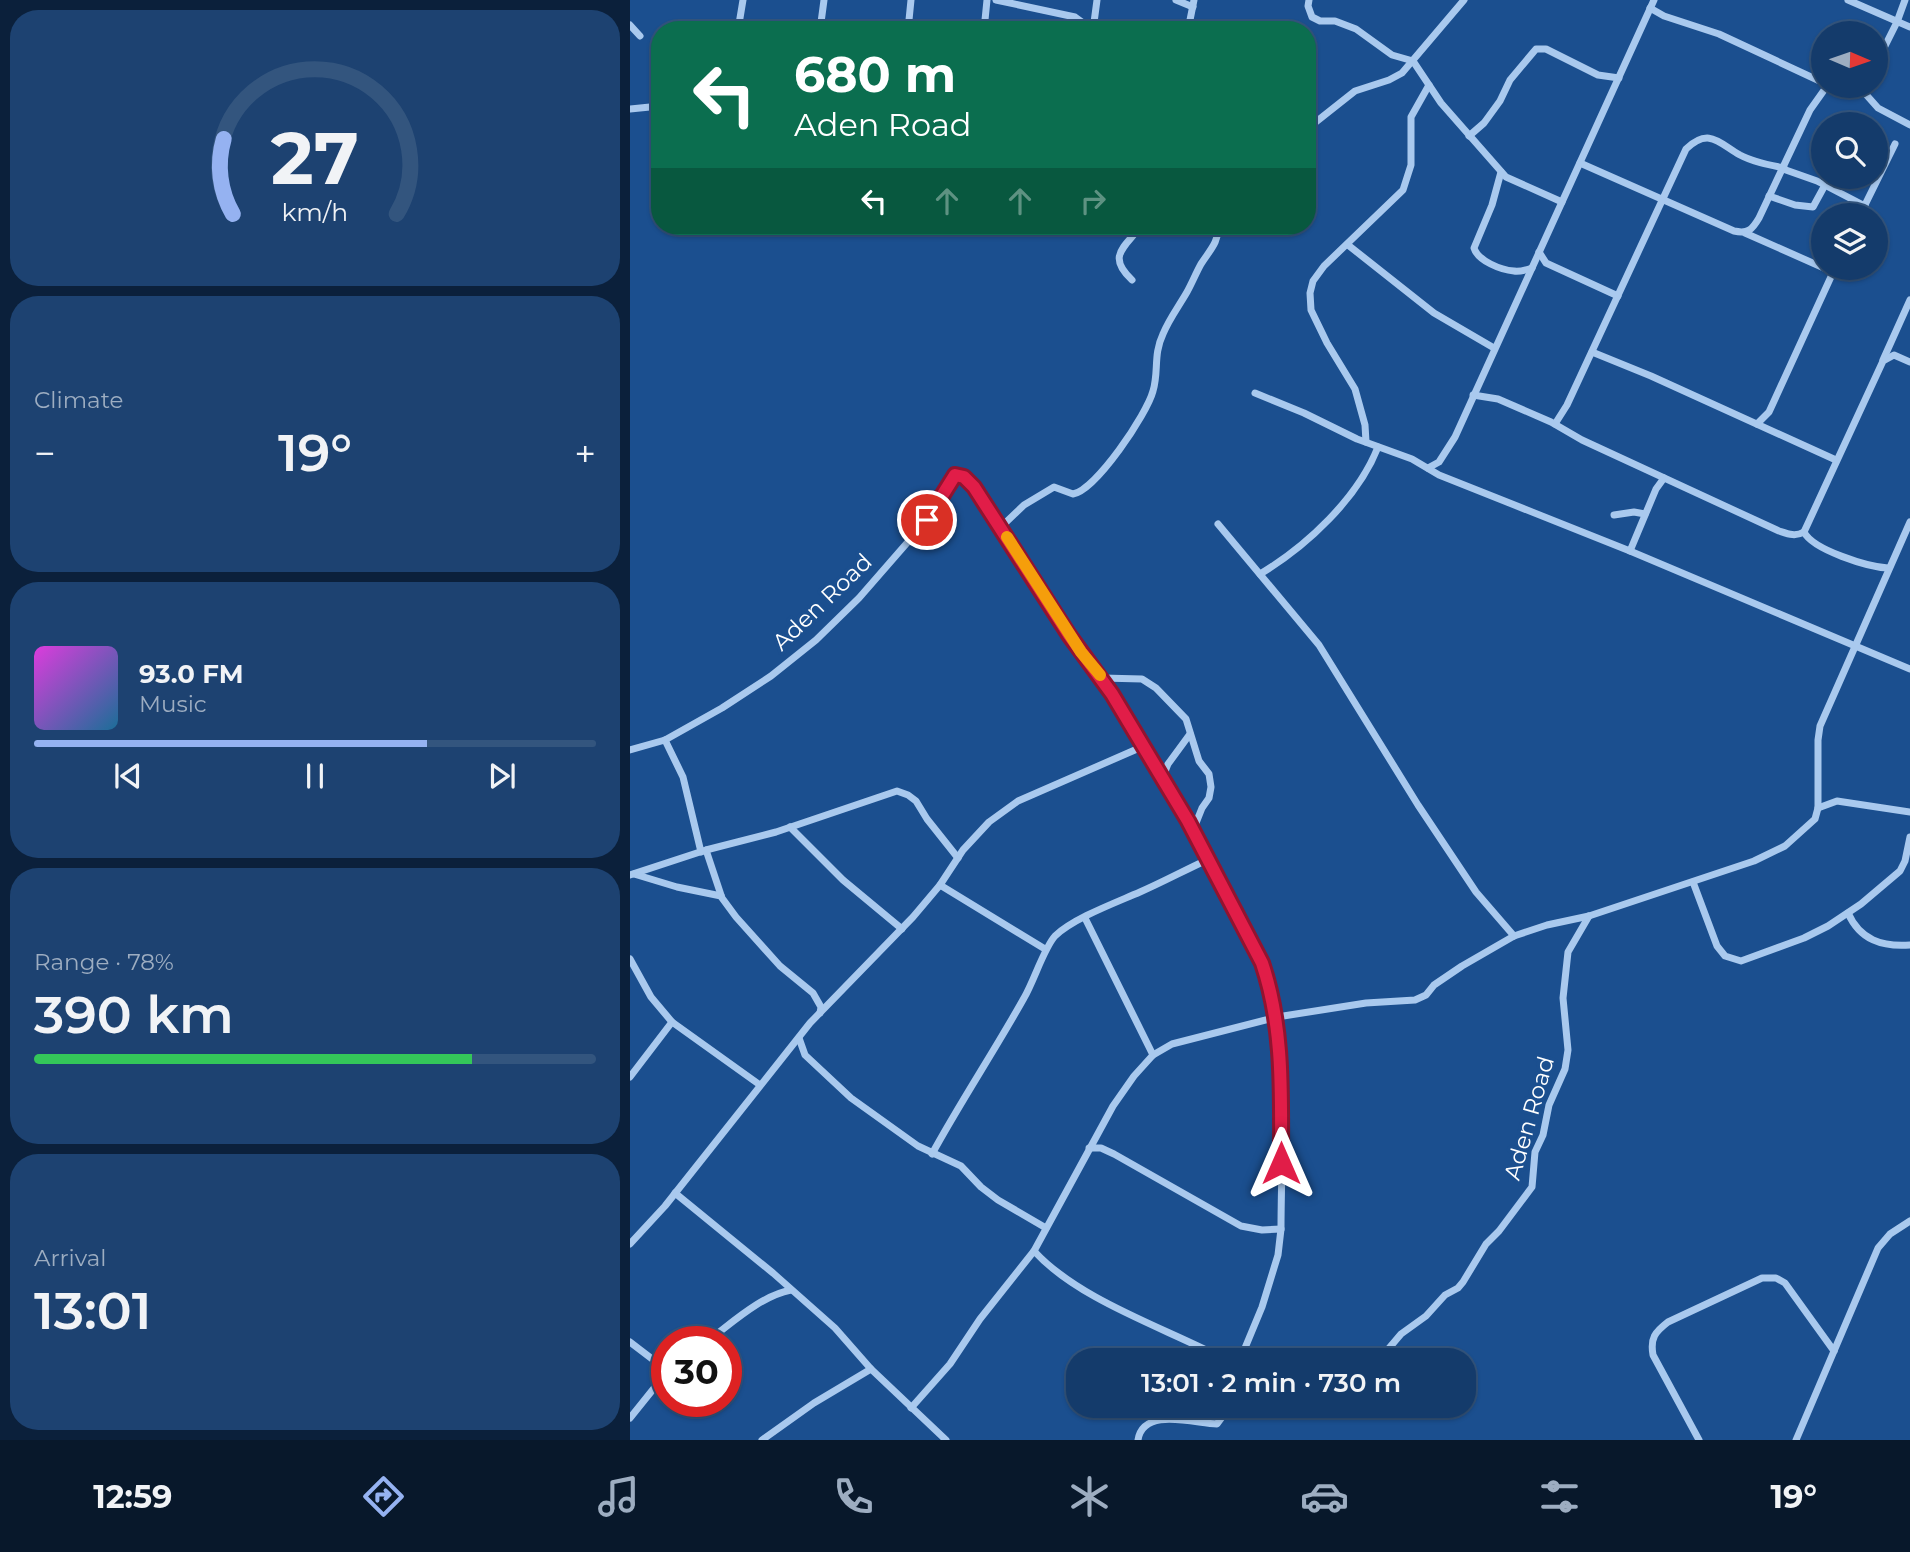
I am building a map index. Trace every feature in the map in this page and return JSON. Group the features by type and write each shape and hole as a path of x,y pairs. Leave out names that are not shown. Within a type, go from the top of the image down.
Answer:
{"street":[{"path":"740,21 743,0"},
{"path":"821,21 824,0"},
{"path":"909,21 911,0"},
{"path":"985,21 987,0"},
{"path":"996,0 1075,17 1081,21"},
{"path":"1094,21 1097,0"},
{"path":"1175,0 1194,3 1190,21"},
{"path":"1309,0 1312,17 1335,21 1356,29 1392,55 1413,61 1441,103 1506,177 1562,202"},
{"path":"1316,123 1355,92 1402,73 1464,0"},
{"path":"1428,468 1439,462 1446,453 1474,396 1654,0"},
{"path":"1848,0 1910,27"},
{"path":"1888,40 1905,0"},
{"path":"1650,8 1664,16 1719,34 1811,77"},
{"path":"630,25 640,36"},
{"path":"1469,136 1484,123 1500,101 1510,80 1536,49 1546,48 1598,75 1619,78"},
{"path":"1366,442 1365,425 1354,388 1311,310 1310,293 1313,281 1324,266 1403,190 1411,165 1411,117 1429,85"},
{"path":"1745,233 1754,226 1817,98"},
{"path":"1870,98 1878,108 1910,125"},
{"path":"630,109 651,107"},
{"path":"1555,424 1592,352 1686,149 1695,140 1716,139 1741,156 1811,180"},
{"path":"1867,203 1895,144"},
{"path":"1580,163 1662,202 1811,260"},
{"path":"1501,172 1492,205 1474,248 1483,260 1509,270 1517,272 1532,268"},
{"path":"1769,196 1795,205 1813,207 1823,189"},
{"path":"1833,189 1860,203"},
{"path":"1132,280 1122,271 1119,258 1123,246 1133,235"},
{"path":"1001,527 1024,505 1054,487 1073,494 1086,488 1134,431 1154,390 1155,362 1163,331 1219,235"},
{"path":"1348,245 1434,313 1494,348"},
{"path":"1539,252 1546,263 1618,296"},
{"path":"1757,424 1769,412 1829,280"},
{"path":"1474,396 1498,399 1779,531 1799,535 1804,531 1910,300"},
{"path":"1592,352 1836,460"},
{"path":"1883,361 1894,355 1910,362"},
{"path":"1255,393 1366,442 1412,459 1460,483 1910,669"},
{"path":"1260,574 1310,538 1360,479 1378,447"},
{"name":"Aden Road","path":"630,750 665,740 722,708 771,676 816,640 859,598 927,520 955,475 964,477 1001,527 1081,652 1102,678 1196,835 1262,963 1277,1017 1282,1093 1281,1229 1279,1255 1245,1348"},
{"path":"1630,551 1656,489 1664,478"},
{"path":"1614,515 1634,512 1645,514"},
{"path":"911,1408 950,1364 980,1319 1034,1251 1089,1148 1134,1076 1153,1055 1172,1044 1277,1017 1366,1003 1415,1000 1426,995 1434,985 1462,966 1514,936 1588,916 1754,861 1785,846 1810,826 1818,808 1820,726 1910,522"},
{"path":"1218,524 1319,645 1478,895 1514,936"},
{"path":"1804,531 1809,539 1833,552 1870,565 1888,568"},
{"path":"1102,678 1142,680 1156,688 1183,714 1189,725 1199,761 1209,774 1211,787 1209,798 1196,823 1196,835"},
{"path":"1162,779 1168,764 1190,734"},
{"path":"665,740 683,777 704,851 721,896 780,966 813,993 821,1007 820,1013"},
{"path":"632,1239 675,1193 760,1084 820,1013 902,929 989,822 1018,801 1143,746"},
{"path":"632,874 790,827 879,796 903,792 916,801 927,820 958,858"},
{"path":"1818,808 1837,801 1910,812"},
{"path":"790,827 843,880 902,929"},
{"path":"1693,882 1717,946 1725,956 1735,960 1755,957 1804,938 1848,913 1882,888 1900,871 1910,836"},
{"path":"932,1154 963,1096 1029,990 1045,949 1055,937 1084,918 1207,860"},
{"path":"632,874 721,896"},
{"path":"940,885 1045,949"},
{"path":"1848,913 1861,934 1888,944 1910,945"},
{"name":"Aden Road","path":"1389,1348 1401,1334 1426,1316 1445,1294 1458,1288 1486,1244 1532,1187 1535,1152 1543,1135 1549,1105 1565,1069 1568,1050 1563,998 1568,952 1588,916"},
{"path":"1084,918 1153,1055"},
{"path":"630,959 651,997 672,1022 760,1084"},
{"path":"813,993 833,999"},
{"path":"630,1077 672,1022"},
{"path":"799,1038 805,1055"},
{"path":"790,1050 805,1055 851,1098 932,1154 961,1166 998,1200 1046,1228"},
{"path":"1089,1148 1101,1148 1114,1153 1241,1226 1262,1230 1281,1229"},
{"path":"675,1193 774,1273 835,1328 870,1368 945,1440"},
{"path":"1796,1440 1878,1248 1890,1234 1910,1221"},
{"path":"1034,1251 1042,1261 1082,1289 1202,1348"},
{"path":"1699,1440 1654,1355 1651,1344 1655,1333 1668,1321 1762,1278 1776,1278 1786,1283 1834,1351"},
{"path":"729,1326 760,1304 781,1292 791,1290"},
{"path":"630,1342 651,1358"},
{"path":"762,1440 870,1368"},
{"path":"630,1418 651,1391"},
{"path":"1138,1440 1144,1426 1150,1422 1217,1424 1221,1418"}],"slow traffic":[{"path":"1007,537 1081,652 1100,675"}],"route":[{"path":"927,520 955,475 964,477 974,487 1081,652 1102,678 1188,821 1262,963 1268,983 1277,1017 1279,1041 1282,1093 1281,1163"}]}
